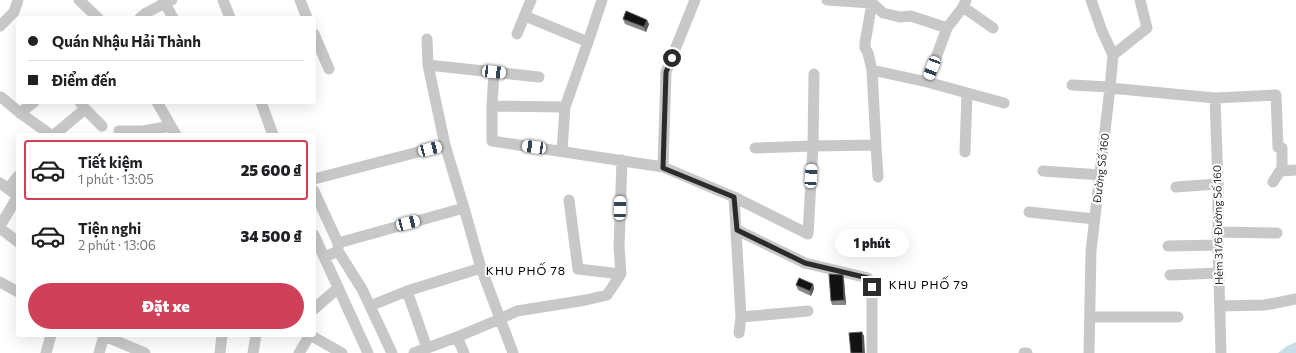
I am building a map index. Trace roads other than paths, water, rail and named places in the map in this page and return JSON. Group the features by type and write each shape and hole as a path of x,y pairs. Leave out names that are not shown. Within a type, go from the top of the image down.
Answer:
{"street":[{"path":"0,26 17,15 18,0"},
{"path":"79,0 96,16"},
{"path":"223,0 229,16"},
{"path":"300,0 306,16"},
{"path":"517,34 531,0"},
{"path":"562,151 565,107 602,0"},
{"path":"663,168 666,72 695,0"},
{"path":"827,0 872,3 883,13 900,18 911,16 947,28"},
{"path":"1091,0 1113,55 1147,28 1140,0"},
{"path":"143,16 167,1 171,16"},
{"path":"872,3 865,43 872,70 878,177"},
{"path":"927,82 947,28 964,3 993,28"},
{"path":"525,16 588,42"},
{"path":"316,39 329,69"},
{"path":"427,39 428,65 445,145 481,268 514,353"},
{"name":"Đường Số 160","path":"1089,353 1091,251 1094,219 1101,175 1113,55"},
{"path":"428,65 539,77"},
{"path":"872,70 927,82 1004,103"},
{"path":"494,72 492,141 622,160 663,168 734,197 808,234 813,146 814,74"},
{"path":"1072,85 1110,87 1215,98 1276,95 1278,148 1282,148 1282,170"},
{"path":"965,152 967,93"},
{"path":"0,97 20,114 49,133"},
{"name":"Hẻm 31/6 Đường Số 160","path":"1215,98 1221,353"},
{"path":"20,114 32,104"},
{"path":"119,131 173,131 158,104"},
{"path":"262,104 272,133"},
{"path":"54,133 83,106 102,126"},
{"path":"492,106 565,107"},
{"path":"316,179 445,145"},
{"path":"755,148 876,145"},
{"path":"414,353 457,337 517,311 586,300 607,295 620,274 619,247 622,160"},
{"path":"1272,182 1279,171 1296,170"},
{"path":"1043,171 1101,175"},
{"path":"16,177 4,186 16,195"},
{"path":"1176,187 1218,184"},
{"path":"316,196 338,247 362,289 392,353"},
{"path":"734,197 741,317 739,333"},
{"path":"16,199 0,227 16,240"},
{"path":"569,200 578,269 620,274"},
{"path":"325,257 338,247 464,208"},
{"path":"1029,212 1094,219"},
{"path":"737,230 805,263 868,278 872,287 872,353"},
{"path":"1218,232 1277,233"},
{"path":"316,240 368,353"},
{"path":"1168,246 1218,245"},
{"path":"370,306 407,291 481,268"},
{"path":"1170,275 1219,273"},
{"path":"0,282 16,291"},
{"path":"316,308 338,288"},
{"path":"407,291 428,348"},
{"path":"1220,306 1265,305 1296,299"},
{"path":"741,317 808,311"},
{"path":"1090,317 1178,317"},
{"path":"46,353 50,337"},
{"path":"99,353 103,337"},
{"path":"105,337 145,353"},
{"path":"220,353 222,337"},
{"path":"253,353 256,337"},
{"path":"299,353 309,337"},
{"path":"314,337 342,353"},
{"path":"457,337 464,353"}],"water":[{"path":"1296,342 1296,353 1278,353 1287,346"}],"district":[{"name":"KHU PHỐ 78","path":"526,271"},
{"name":"KHU PHỐ 79","path":"929,285"}]}
